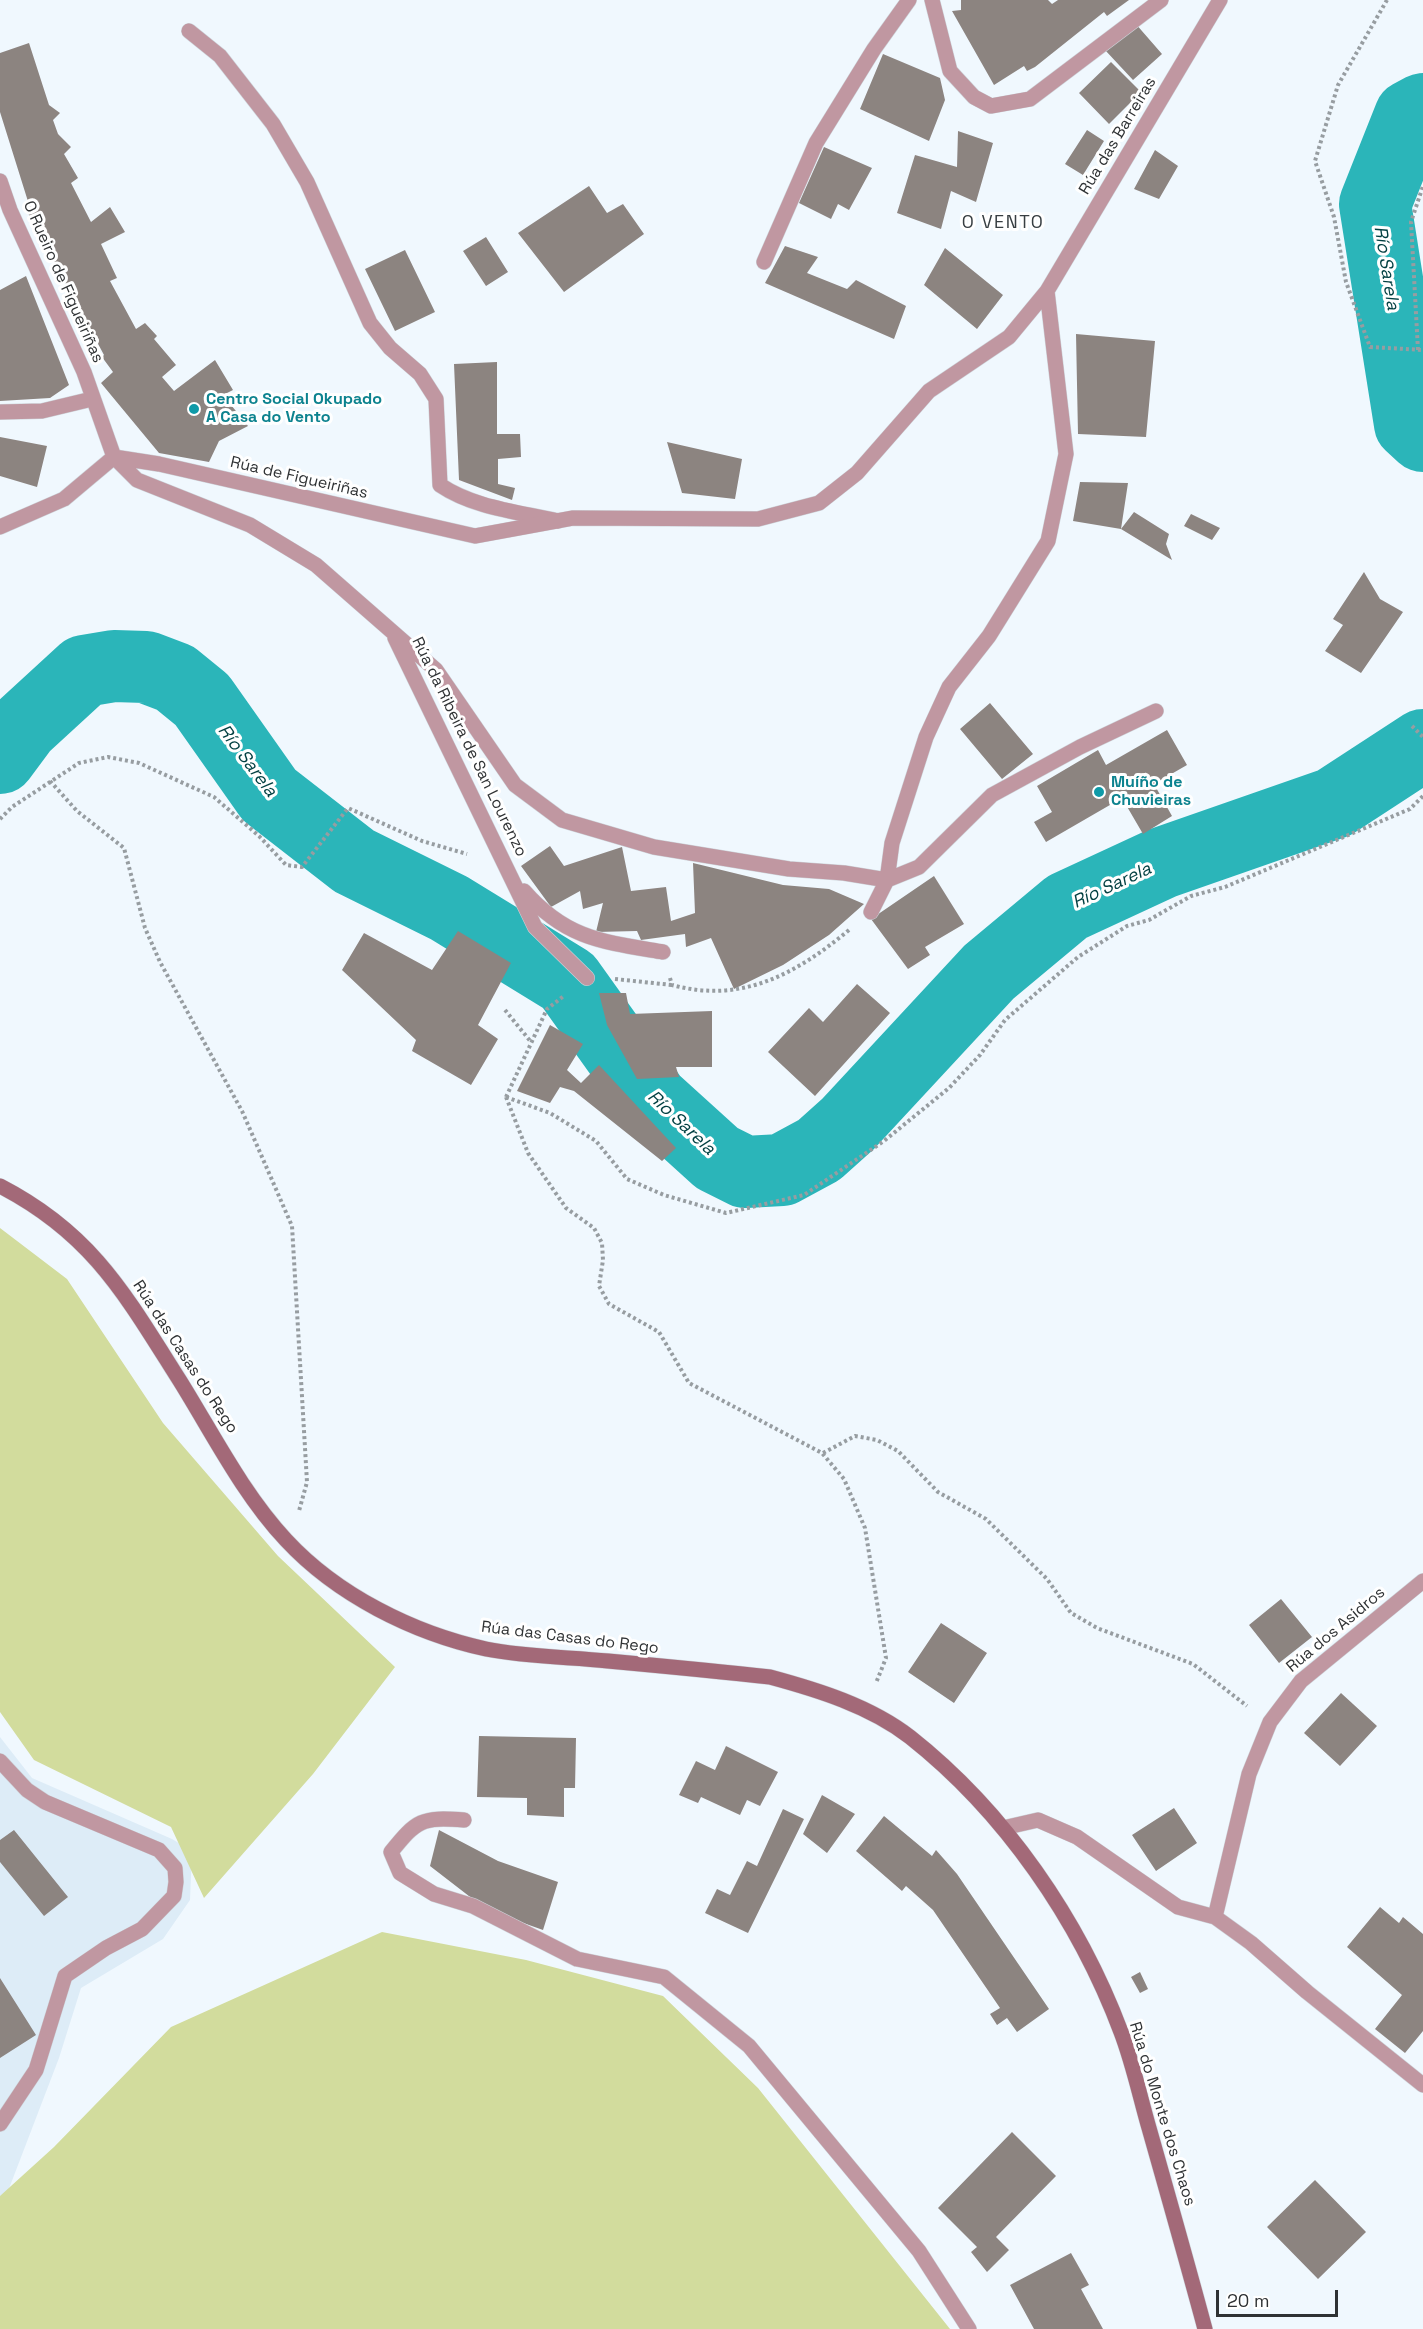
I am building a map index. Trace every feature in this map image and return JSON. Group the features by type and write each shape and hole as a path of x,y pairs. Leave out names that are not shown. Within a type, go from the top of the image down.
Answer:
{"street":[{"path":"764,262 816,143 874,49 909,0"},
{"path":"932,0 950,71 974,97 991,106 1030,99 1161,0"},
{"name":"Rúa das Barreiras","path":"1047,291 1220,0"},
{"path":"189,30 220,56 273,124 307,182 370,323 390,348 420,374 436,399 440,485 453,494 481,504 558,521 573,518 758,519 819,503 857,473 929,391 1009,337 1047,291"},
{"name":"O Rueiro de Figueiriñas","path":"0,181 10,210 84,372 114,456"},
{"path":"871,912 886,879 892,843 926,737 950,687 989,636 1048,541 1066,453 1047,291"},
{"path":"0,412 42,411 92,399"},
{"path":"0,527 64,499 114,456"},
{"name":"Rúa de Figueiriñas","path":"114,456 159,464 475,536 558,521"},
{"name":"Rúa da Ribeira de San Lourenzo","path":"114,456 137,480 250,525 316,565 436,670 515,785 562,820 654,847 789,869 886,879 918,867 992,795 1080,747 1156,711"},
{"name":"Rúa da Ribeira de San Lourenzo","path":"391,630 515,880 535,927 587,978"},
{"name":"Rúa da Ribeira de San Lourenzo","path":"515,880 544,914 596,941 663,952"},
{"name":"Rúa das Casas do Rego","path":"0,1186 36,1205 87,1247 125,1294 255,1499 285,1539 315,1567 351,1594 389,1614 487,1649 770,1677 813,1688 865,1710 909,1737 966,1788 1003,1828"},
{"name":"Rúa dos Asidros","path":"1215,1917 1249,1774 1270,1722 1300,1681 1423,1581"},
{"path":"0,1761 27,1790 45,1802 159,1850 175,1868 176,1882 174,1896 142,1929 106,1948 65,1976 36,2070 0,2124"},
{"path":"464,1820 440,1818 413,1825 391,1852 400,1873 434,1894 472,1906 577,1959 664,1977 749,2046 919,2251 969,2329"},
{"path":"1003,1828 1038,1820 1077,1836 1178,1907 1215,1917 1251,1943 1307,1992 1423,2085"},
{"name":"Rúa do Monte dos Chaos","path":"1003,1828 1055,1899 1094,1971 1121,2033 1205,2329"}],"path":[{"path":"1387,0 1338,85 1315,161 1334,217 1346,282 1370,347 1421,350 1411,222 1423,186"},
{"path":"1413,726 1423,737"},
{"path":"0,819 50,781 79,763 108,757 139,763 214,797 259,836 286,865 302,867 348,808 422,841 466,854 497,844"},
{"path":"50,781 77,811 124,848 145,928 160,962 242,1111 292,1226 307,1482 302,1505 285,1539"},
{"path":"506,1097 550,1113 596,1141 627,1179 664,1195 726,1213 804,1195 884,1141 949,1088 980,1054 1005,1020 1078,957 1127,926 1149,920 1191,896 1225,887 1410,809 1423,796"},
{"path":"587,978 602,977 672,985 698,992 752,987 783,974 823,952 871,912"},
{"path":"663,952 672,985"},
{"path":"547,1009 506,1097 528,1153 566,1208 594,1228 602,1251 599,1286 609,1304 659,1332 689,1383 822,1453 844,1479 865,1528 886,1658 865,1710"},
{"path":"505,1010 531,1042"},
{"path":"822,1453 855,1436 877,1440 898,1451 938,1492 986,1519 1047,1579 1071,1613 1097,1628 1193,1664 1270,1722"}],"shaded area":[{"path":"0,1737 32,1778 172,1839 192,1851 190,1900 163,1939 81,1988 59,2058 5,2199 0,2205"}],"green space":[{"path":"0,1228 67,1279 163,1423 278,1556 395,1667 313,1774 204,1898 171,1827 34,1760 0,1712"},
{"path":"382,1932 526,1960 663,1996 758,2088 950,2329 0,2329 0,2196 54,2147 171,2027"}],"building":[{"path":"961,0 1048,0 1052,4 1058,0 1129,0 1107,16 1104,12 1035,67 1027,71 1024,66 994,85 952,11 961,10"},
{"path":"1135,23 1162,54 1133,80 1105,50"},
{"path":"29,43 49,105 60,113 53,120 58,134 71,147 64,154 78,178 71,183 91,222 110,207 125,232 101,244 117,278 110,281 136,329 145,323 157,336 154,339 176,365 162,377 174,391 215,360 233,390 223,395 248,426 219,441 209,462 159,453 101,383 113,372 102,357 104,355 28,213 31,211 0,112 0,53"},
{"path":"883,54 940,78 945,100 929,141 860,109"},
{"path":"1111,62 1141,92 1109,124 1079,93"},
{"path":"1087,130 1104,141 1083,175 1065,164"},
{"path":"958,131 993,143 976,202 951,191 941,229 897,213 915,155 957,167"},
{"path":"824,147 872,168 849,210 838,204 831,219 799,203"},
{"path":"1155,150 1178,166 1159,199 1134,189"},
{"path":"589,186 607,213 623,204 644,234 564,292 518,233"},
{"path":"486,237 508,272 486,286 463,251"},
{"path":"785,246 818,257 807,273 847,289 856,280 906,306 894,339 765,283"},
{"path":"945,248 1003,295 977,329 924,285"},
{"path":"405,250 435,312 395,331 365,269"},
{"path":"26,276 69,385 50,398 0,401 0,290"},
{"path":"1076,334 1155,341 1146,437 1078,434"},
{"path":"497,362 497,434 520,434 521,457 498,459 498,484 515,488 512,500 459,480 454,364"},
{"path":"0,437 47,446 37,487 0,476"},
{"path":"667,442 742,459 735,499 682,493"},
{"path":"1080,482 1128,483 1121,529 1073,521"},
{"path":"1134,512 1169,534 1166,544 1172,560 1121,529"},
{"path":"1191,514 1220,528 1212,540 1184,526"},
{"path":"1364,572 1380,599 1403,612 1361,673 1325,651 1343,625 1333,619"},
{"path":"990,703 1033,754 1002,779 960,729"},
{"name":"Muíño de Chuvieiras","path":"1167,730 1187,765 1154,784 1172,816 1143,834 1122,798 1046,842 1034,822 1052,812 1037,786 1098,750 1106,765"},
{"path":"550,846 564,866 622,847 631,891 666,887 671,921 695,913 693,863 783,885 829,889 864,904 829,935 783,965 734,989 711,938 686,947 685,934 641,940 637,931 596,932 603,903 583,909 580,891 551,907 521,866"},
{"path":"934,876 964,924 925,947 930,955 908,969 871,919"},
{"path":"458,931 511,963 478,1025 498,1039 471,1085 412,1051 416,1040 342,970 364,933 432,970"},
{"path":"857,984 890,1013 815,1096 768,1052 809,1008 823,1022"},
{"path":"599,993 626,993 630,1014 712,1011 712,1067 676,1067 679,1077 637,1079 607,1025"},
{"path":"550,1025 583,1044 567,1070 581,1083 599,1065 676,1148 662,1161 574,1091 560,1087 550,1103 517,1091"},
{"path":"1281,1599 1312,1637 1279,1663 1249,1625"},
{"path":"941,1623 987,1653 954,1703 908,1672"},
{"path":"1341,1693 1377,1726 1340,1766 1304,1733"},
{"path":"479,1736 576,1738 575,1788 564,1788 564,1817 527,1815 527,1798 477,1797"},
{"path":"726,1746 778,1772 760,1806 747,1800 740,1815 701,1797 698,1803 679,1795 696,1761 715,1770"},
{"path":"822,1795 855,1814 827,1853 803,1834"},
{"path":"1174,1808 1197,1843 1156,1871 1132,1835"},
{"path":"783,1809 804,1819 748,1933 705,1913 717,1889 730,1895 747,1861 757,1866"},
{"path":"884,1816 932,1856 936,1850 957,1874 1049,2009 1017,2032 1007,2018 997,2025 990,2014 1000,2008 933,1910 906,1886 902,1891 856,1851"},
{"path":"14,1830 68,1897 44,1916 0,1862 0,1840"},
{"path":"439,1830 498,1861 558,1882 543,1930 487,1910 430,1866"},
{"path":"1380,1907 1399,1923 1403,1917 1423,1934 1423,2031 1405,2053 1375,2029 1402,1995 1347,1947"},
{"path":"1140,1972 1148,1989 1140,1993 1131,1977"},
{"path":"0,1978 36,2035 0,2058"},
{"path":"1012,2132 1056,2176 996,2237 1009,2250 987,2272 971,2252 977,2247 938,2208"},
{"path":"1315,2180 1366,2232 1318,2279 1267,2227"},
{"path":"1071,2253 1089,2285 1081,2289 1103,2329 1034,2329 1010,2285"}],"waterway":[{"name":"Río Sarela","path":"1423,109 1410,116 1375,204 1410,424 1423,436"},
{"name":"Río Sarela","path":"0,758 23,727 84,671 114,666 146,667 175,678 202,700 269,795 354,861 449,908 568,981 653,1100 717,1158 745,1172 782,1170 819,1150 848,1124 989,972 1067,907 1162,863 1334,803 1423,745"}],"place":[{"name":"Centro Social Okupado A Casa do Vento","path":"194,409"},
{"name":"Muíño de Chuvieiras","path":"1099,792"}],"district":[{"name":"O VENTO","path":"1003,223"}]}
